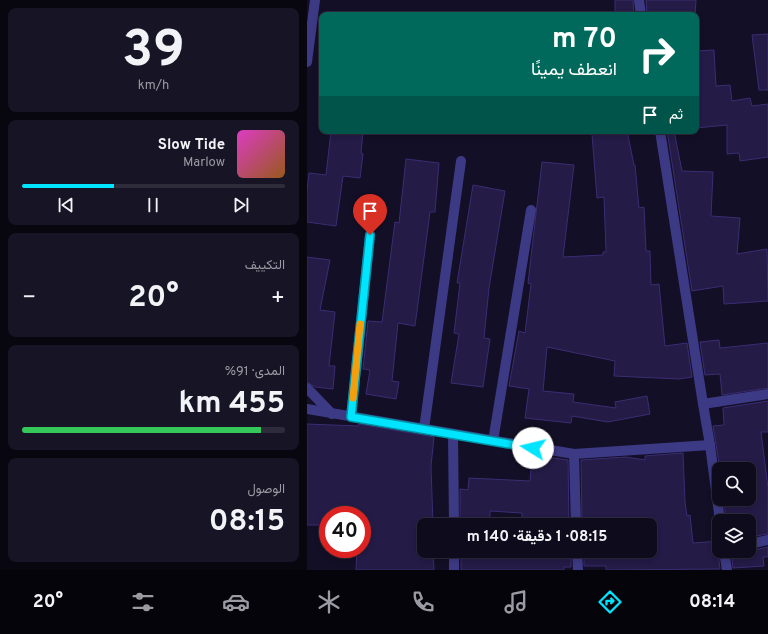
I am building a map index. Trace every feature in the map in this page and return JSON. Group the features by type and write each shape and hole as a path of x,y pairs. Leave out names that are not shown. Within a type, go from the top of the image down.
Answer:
{"street":[{"path":"307,62 315,0"},
{"path":"639,0 641,12"},
{"path":"660,134 710,445 719,514"},
{"path":"424,429 461,161"},
{"path":"493,441 531,210"},
{"path":"351,417 370,235"},
{"path":"307,388 332,414"},
{"path":"703,404 768,394"},
{"path":"307,410 574,454 710,445"},
{"path":"453,434 454,518"},
{"path":"574,454 576,518"},
{"path":"756,543 768,540"},
{"path":"454,558 454,570"},
{"path":"577,558 578,570"},
{"path":"725,558 727,570"}],"building":[{"path":"615,0 633,0 634,12 615,12"},
{"path":"646,0 696,0 695,12 647,12"},
{"path":"768,34 768,90 759,90 752,35"},
{"path":"714,50 716,86 730,85 732,101 750,98 752,106 768,104 768,157 740,161 739,153 727,154 727,125 699,128 699,51"},
{"path":"331,134 363,134 361,153 363,154 360,178 343,176 336,226 307,222 307,190 309,173 326,175"},
{"path":"592,134 628,134 635,165 639,208 644,207 646,251 650,251 651,285 659,284 665,346 687,343 692,377 679,379 614,376 615,361 547,347 543,391 574,394 573,402 616,408 615,402 647,396 650,414 608,422 572,416 571,423 525,418 529,389 509,386 519,331 525,333 531,284 528,283 542,162 574,165 563,257 603,255 603,252 606,252 604,197 597,198"},
{"path":"667,134 675,134 682,171 713,172 711,216 740,218 737,254 767,249 768,301 724,304 723,286 692,291"},
{"path":"406,159 439,163 435,212 430,212 415,326 398,323 392,381 399,382 396,399 366,394 370,370 363,369 368,321 382,322 395,222 399,223"},
{"path":"473,185 505,191 489,288 484,338 490,339 483,387 451,383 459,334 454,333 460,283 457,283"},
{"path":"307,257 330,260 320,310 335,312 329,366 335,366 333,389 315,387 307,382"},
{"path":"719,340 720,348 768,343 768,388 722,395 720,374 705,375 700,342"},
{"path":"768,401 768,432 761,432 768,488 768,534 756,536 756,514 725,514 725,506 756,506 756,462 719,462 713,426 724,425 723,408"},
{"path":"307,424 358,426 359,424 434,437 431,466 433,518 417,518 417,558 433,558 434,570 356,570 357,558 371,558 371,506 319,506 319,525 307,525"},
{"path":"683,453 685,502 687,516 690,515 693,543 712,542 712,558 719,558 720,569 606,570 606,566 584,566 584,558 657,558 657,518 582,518 581,460 626,457 645,460 645,456"},
{"path":"532,455 568,460 569,518 522,518 522,513 490,511 490,518 460,518 460,489 468,490 469,478 530,481"},
{"path":"768,547 768,557 763,557 764,566 733,568 732,558 756,558 756,550"},
{"path":"461,558 571,558 571,567 564,567 564,570 461,570"}],"slow traffic":[{"path":"353,398 360,324"}],"route":[{"path":"370,235 351,417 533,448"}]}
